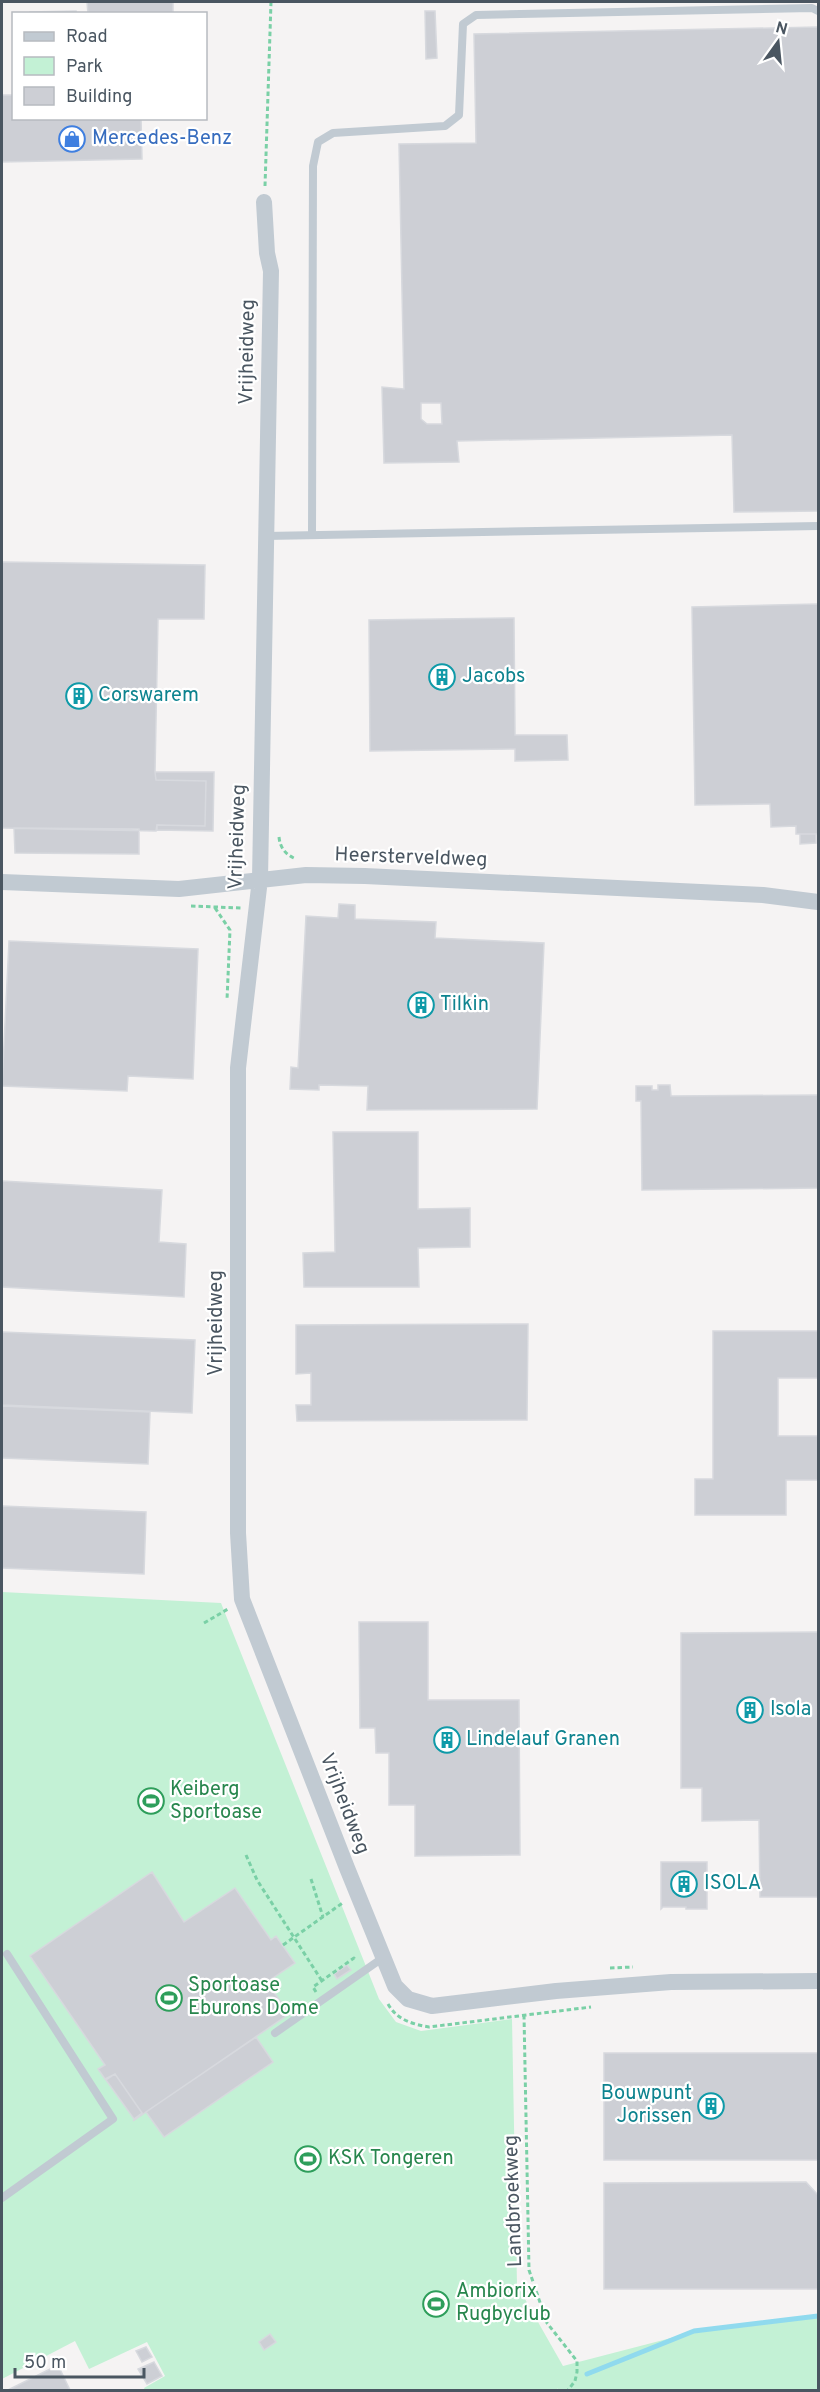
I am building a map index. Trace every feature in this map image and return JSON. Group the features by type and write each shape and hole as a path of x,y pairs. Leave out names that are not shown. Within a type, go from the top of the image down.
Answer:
{"street":[{"name":"Vrijheidweg","path":"264,202 267,253 271,271 260,879 238,1068 238,1533 242,1599 396,1986 408,1999 432,2006 671,1982 819,1982"},
{"name":"Heersterveldweg","path":"2,882 179,889 306,875 365,876 763,895 819,902"}],"lane":[{"path":"312,535 313,166 318,142 333,133 445,126 459,115 463,24 476,15 812,8 819,12"},
{"path":"266,536 819,526"},
{"path":"2,2198 113,2119 7,1954"},
{"path":"275,2032 384,1957"}],"path":[{"path":"264,202 271,2"},
{"path":"205,906 256,908"},
{"path":"215,908 230,930 227,1010"},
{"path":"246,1855 256,1880 322,1981"},
{"path":"311,1880 323,1917"},
{"path":"283,1945 358,1892"},
{"name":"Landbroekweg","path":"524,1995 529,2270 547,2322 577,2361 577,2373 568,2391"},
{"path":"384,1997 391,2010 409,2024 429,2027 593,2007"}],"green space":[{"name":"Keiberg Sportoase","path":"2,1592 221,1603 379,1999 396,2022 421,2031 512,2019 517,2285 563,2366 698,2331 818,2318 818,2390 557,2390 558,2388 556,2390 145,2390 144,2388 165,2376 147,2342 89,2369 75,2341 2,2379"}],"building":[{"path":"87,2 173,2 173,12 88,12"},
{"path":"76,11 76,12 30,12"},
{"path":"425,11 435,11 437,58 426,59"},
{"path":"818,27 818,511 734,512 732,435 457,441 459,462 384,463 382,387 404,389 399,144 476,143 474,34","holes":["421,403 441,403 442,424 427,424 421,419"]},
{"name":"Mercedes-Benz","path":"2,95 12,95 12,120 141,120 142,159 2,162"},
{"name":"Corswarem","path":"2,562 205,565 204,619 158,619 155,772 156,780 206,781 205,826 157,825 156,831 2,828"},
{"path":"818,604 818,834 796,834 796,826 771,827 770,804 695,805 692,607"},
{"name":"Jacobs","path":"514,618 515,735 567,735 568,760 515,761 515,749 370,751 369,620"},
{"path":"155,772 214,772 213,831 157,830 157,825 205,826 206,781 156,780"},
{"path":"14,828 139,829 139,854 15,853"},
{"path":"800,834 816,834 816,843 800,844"},
{"name":"Tilkin","path":"339,904 355,905 355,919 436,922 435,938 544,943 537,1109 367,1110 368,1086 319,1085 319,1090 290,1089 291,1067 298,1068 306,916 338,918"},
{"path":"9,941 198,949 193,1079 128,1076 127,1091 2,1086"},
{"path":"658,1085 670,1085 671,1096 818,1095 818,1188 642,1190 641,1101 636,1101 636,1086 652,1086 652,1090 658,1090"},
{"path":"333,1132 418,1132 418,1209 470,1208 470,1247 418,1248 419,1287 304,1287 303,1253 335,1252"},
{"path":"2,1181 162,1190 159,1242 186,1244 184,1297 2,1287"},
{"path":"528,1324 527,1420 297,1421 296,1405 311,1405 311,1373 296,1374 296,1325"},
{"path":"713,1331 818,1331 818,1378 778,1378 778,1436 818,1436 818,1480 786,1480 786,1515 695,1515 695,1479 713,1479"},
{"path":"2,1332 195,1340 192,1413 2,1405"},
{"path":"2,1406 150,1412 148,1464 2,1458"},
{"path":"2,1506 146,1512 144,1574 2,1568"},
{"name":"Lindelauf Granen","path":"359,1622 428,1622 428,1700 519,1700 520,1855 415,1856 415,1805 389,1805 389,1753 376,1753 375,1728 360,1728"},
{"name":"Isola","path":"818,1632 818,1897 760,1897 759,1820 702,1821 702,1788 681,1788 681,1633"},
{"name":"ISOLA","path":"661,1862 707,1862 707,1909 663,1907 661,1909"},
{"name":"Sportoase Eburons Dome","path":"152,1872 184,1922 235,1888 271,1940 276,1936 295,1963 267,1982 289,2014 133,2121 142,2113 115,2074 105,2079 98,2069 105,2065 30,1956"},
{"path":"347,1965 351,1970 337,1979 334,1974"},
{"path":"256,2037 273,2062 164,2137 146,2112"},
{"name":"Bouwpunt Jorissen","path":"604,2053 818,2053 818,2160 604,2160"},
{"path":"115,2074 142,2113 134,2119 106,2080"},
{"path":"806,2182 818,2195 818,2289 604,2289 604,2183"},
{"path":"270,2334 276,2342 264,2350 259,2342"},
{"path":"146,2347 152,2357 142,2362 136,2351"},
{"path":"154,2362 162,2376 147,2384 138,2369"},
{"path":"58,2365 70,2390 8,2390"}],"waterway":[{"path":"587,2374 694,2331 818,2316"}],"place":[{"name":"Mercedes-Benz","path":"72,139"},
{"name":"Jacobs","path":"442,677"},
{"name":"Corswarem","path":"79,696"},
{"name":"Tilkin","path":"421,1005"},
{"name":"Isola","path":"750,1710"},
{"name":"Lindelauf Granen","path":"447,1740"},
{"name":"Keiberg Sportoase","path":"151,1801"},
{"name":"ISOLA","path":"684,1884"},
{"name":"Sportoase Eburons Dome","path":"169,1998"},
{"name":"Bouwpunt Jorissen","path":"711,2106"},
{"name":"KSK Tongeren","path":"308,2159"},
{"name":"Ambiorix Rugbyclub","path":"436,2304"}]}
